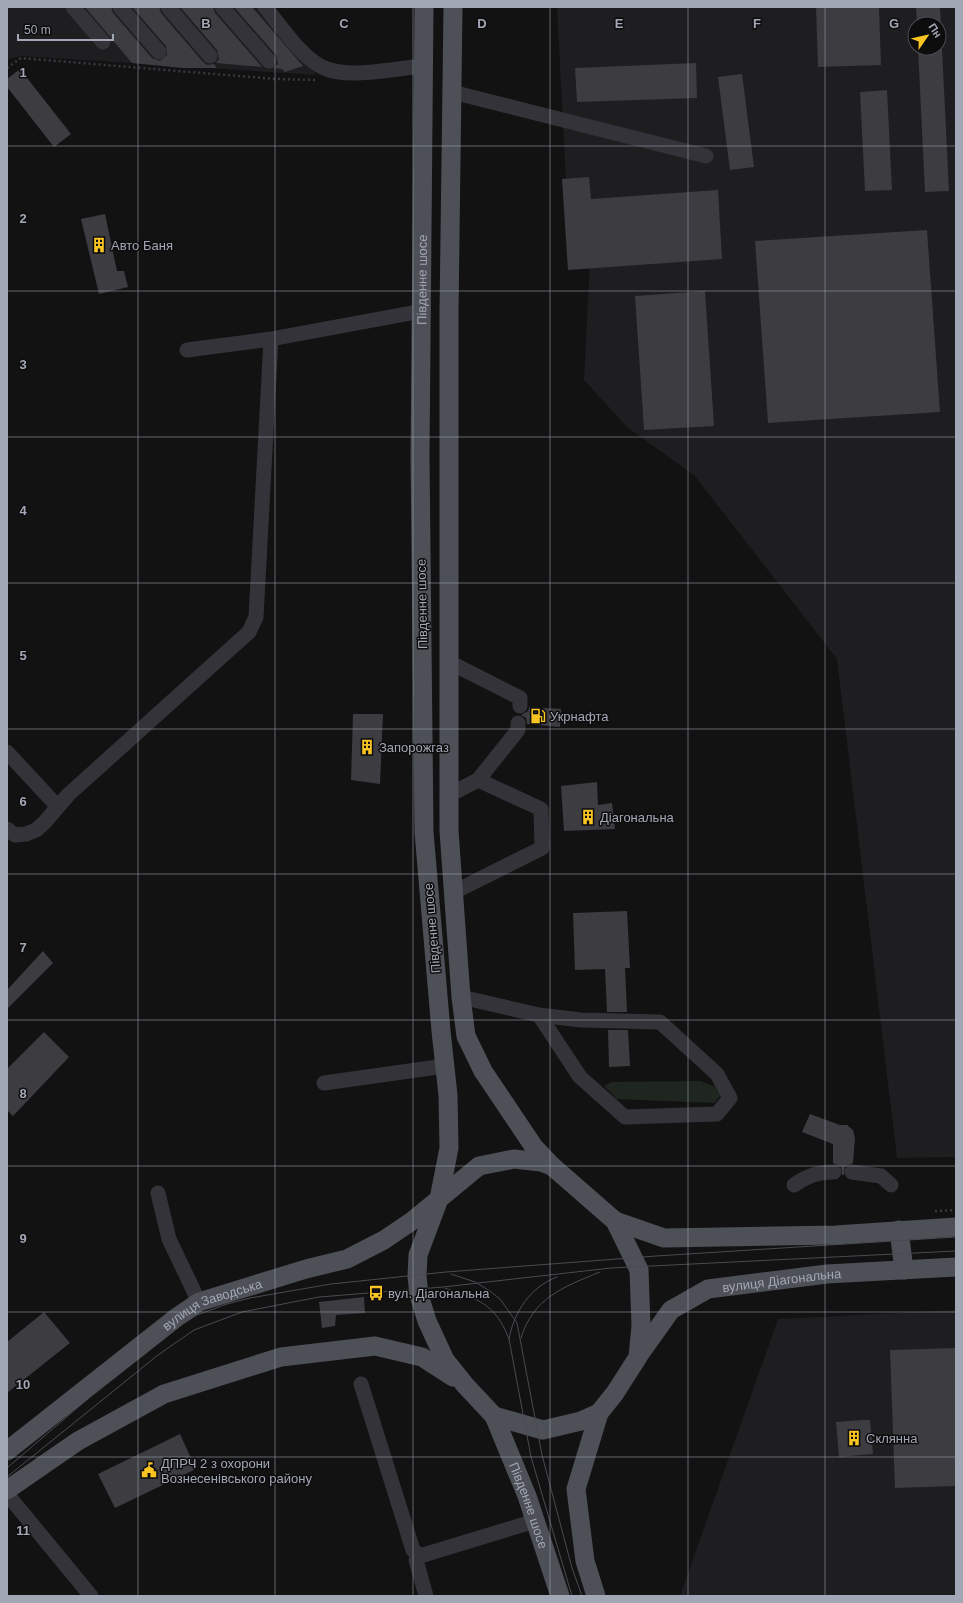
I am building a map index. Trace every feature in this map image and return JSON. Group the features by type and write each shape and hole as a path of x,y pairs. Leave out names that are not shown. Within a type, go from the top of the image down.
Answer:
{"main road":[{"name":"Південне шосе","path":"424,7 420,456 424,832 448,1095 449,1148 439,1199 418,1254 417,1276 419,1295 427,1321 445,1360 465,1385"},
{"name":"Південне шосе","path":"453,7 449,458 449,831 461,997 466,1036 483,1071 534,1147 552,1166 615,1221"},
{"path":"423,108 452,99"},
{"path":"420,456 449,458"},
{"name":"вулиця Заводська","path":"7,1451 177,1317 199,1302 306,1269 347,1259 384,1240 412,1221 479,1166 514,1159 541,1162 552,1166"},
{"path":"615,1221 664,1238 836,1235 956,1227"},
{"path":"615,1221 639,1270 641,1310 638,1357"},
{"path":"899,1230 904,1270"},
{"name":"вулиця Діагональна","path":"599,1413 615,1393 671,1310 708,1289 827,1274 956,1267"},
{"path":"7,1490 78,1441 164,1394 281,1358 375,1346 422,1356 465,1385 494,1416 543,1430 581,1422 599,1413"},
{"path":"596,1596 584,1561 576,1489 599,1413"},
{"name":"Південне шосе","path":"494,1416 527,1496 560,1596"}],"lane":[{"path":"73,7 104,42"},
{"path":"120,7 159,52"},
{"path":"168,7 210,56"},
{"path":"222,7 269,61"},
{"path":"265,7 305,53 323,68 338,72 358,72 423,66"},
{"path":"452,99 706,156"},
{"path":"187,350 271,339 422,311"},
{"path":"7,829 16,835 26,834 36,830 68,795 249,632 254,624 256,617 271,339"},
{"path":"449,662 520,698 520,706"},
{"path":"449,795 478,780 518,730 518,724"},
{"path":"7,752 58,807"},
{"path":"454,892 542,848 541,810 478,780"},
{"path":"461,997 539,1015 581,1020 660,1022 717,1074 730,1098 717,1114 625,1117 580,1077 539,1015"},
{"path":"324,1083 445,1066"},
{"path":"794,1185 809,1175 823,1172 834,1172"},
{"path":"852,1172 881,1176 891,1185"},
{"path":"158,1193 169,1239 199,1302"},
{"path":"361,1384 414,1550 420,1556"},
{"path":"7,1494 91,1596"},
{"path":"426,1596 416,1560 420,1556 535,1521"}],"path":[{"path":"7,68 22,58 275,79 322,80"}],"shaded area":[{"path":"7,7 257,7 317,75 21,56 7,60"},
{"path":"557,7 956,7 956,1157 897,1158 837,659 694,475 628,428 584,380 590,262 570,258"},
{"path":"701,1081 715,1087 721,1095 714,1103 617,1099 604,1086 612,1082"},
{"path":"956,1310 956,1596 680,1596 778,1319"}],"building":[{"path":"85,7 111,7 113,13 152,58 160,61 167,55 166,46 132,7 159,7 161,13 203,62 207,65 214,64 217,68 182,68 132,63"},
{"path":"180,7 213,7 215,13 262,67 216,63 219,59 217,50"},
{"path":"234,7 252,7 303,66 285,72 282,69 274,68 278,64 276,55"},
{"path":"816,7 879,7 881,65 818,67"},
{"path":"916,7 940,7 941,16 917,16"},
{"path":"918,56 942,56 949,191 925,192"},
{"path":"696,63 697,98 577,102 575,68"},
{"path":"20,69 71,134 54,147 7,87 7,79"},
{"path":"742,74 754,167 730,170 718,77"},
{"path":"887,90 892,190 865,191 860,92"},
{"path":"589,177 591,199 718,190 722,259 568,270 562,179"},
{"name":"Авто Баня","path":"105,214 117,271 124,271 128,287 99,294 81,219"},
{"path":"927,230 940,412 768,423 755,241"},
{"path":"705,291 714,426 644,430 635,296"},
{"name":"Укрнафта","path":"529,707 561,709 560,727 527,724 526,718 521,715 528,711"},
{"name":"Запорожгаз","path":"353,714 383,714 380,784 351,780"},
{"name":"Діагональна","path":"597,782 598,805 612,803 615,829 564,831 561,786"},
{"path":"627,911 630,968 625,968 627,1012 607,1012 605,969 575,970 573,913"},
{"path":"43,951 53,963 7,1009 7,990"},
{"path":"608,1030 628,1030 630,1066 609,1067"},
{"path":"44,1032 69,1057 13,1116 7,1110 7,1069"},
{"path":"810,1114 840,1125 847,1125 853,1130 855,1138 853,1163 845,1167 844,1175 842,1175 841,1167 833,1163 833,1144 802,1132"},
{"path":"364,1297 365,1313 336,1315 335,1326 322,1328 319,1302"},
{"path":"44,1312 70,1343 7,1393 7,1342"},
{"path":"956,1348 956,1486 895,1488 890,1350"},
{"name":"Склянна","path":"870,1420 873,1454 839,1457 836,1422"},
{"path":"180,1434 196,1469 115,1508 98,1474"}],"tram line":[{"path":"7,1468 139,1355 170,1332 197,1315 227,1304 250,1298 331,1284 446,1272 656,1256 956,1237"},
{"path":"7,1477 158,1355 194,1330 242,1312 319,1297 443,1287 611,1268 956,1251"},
{"path":"521,1338 526,1324 542,1303 562,1289 600,1272"},
{"path":"451,1274 475,1282 490,1291 500,1299 517,1323 542,1455 572,1568 582,1596"},
{"path":"509,1339 511,1329 519,1310 531,1294 547,1281 557,1277"},
{"path":"445,1288 476,1300 492,1310 504,1327 509,1339 531,1457 572,1596"}],"place":[{"name":"Авто Баня","path":"99,245"},
{"name":"Укрнафта","path":"538,716"},
{"name":"Запорожгаз","path":"367,747"},
{"name":"Діагональна","path":"588,817"},
{"name":"вул. Діагональна","path":"376,1293"},
{"name":"Склянна","path":"854,1438"},
{"name":"ДПРЧ 2 з охорони Вознесенівського району","path":"149,1470"}]}
